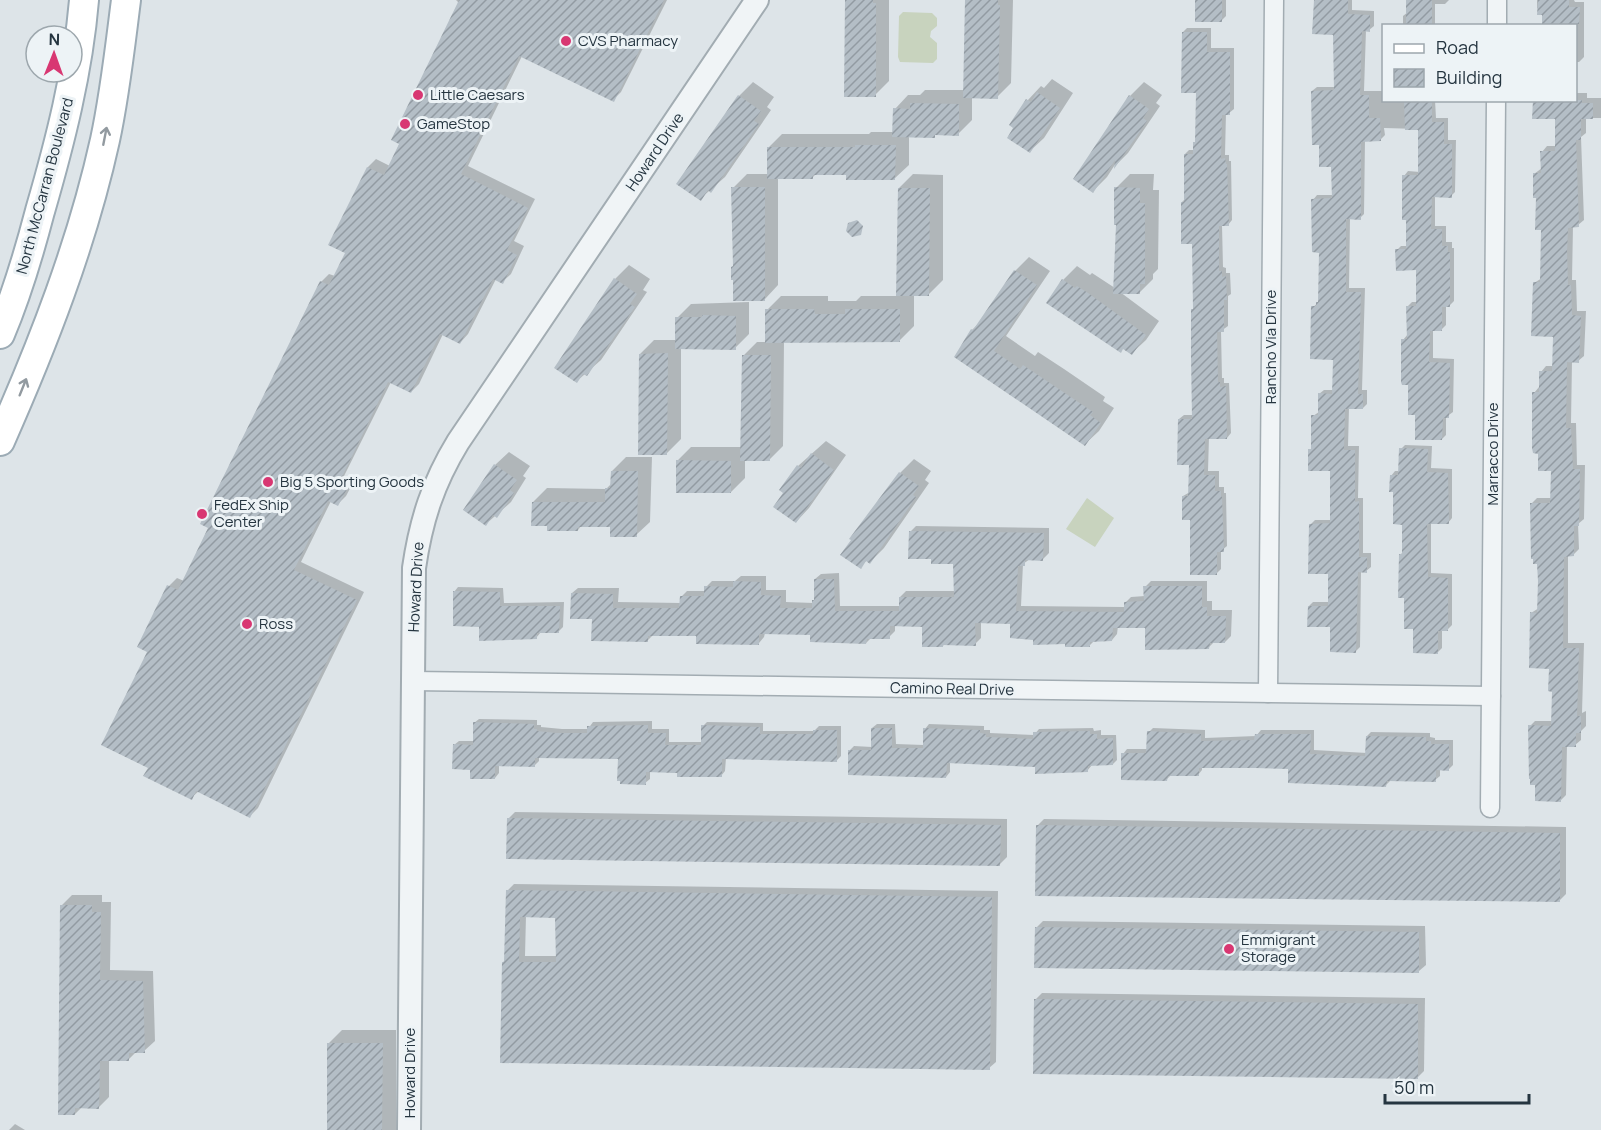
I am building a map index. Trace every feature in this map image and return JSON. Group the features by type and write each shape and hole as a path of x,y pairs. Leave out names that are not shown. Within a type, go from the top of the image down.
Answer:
{"main road":[{"path":"0,441 57,301 80,234 105,140 126,0"},
{"name":"North McCarran Boulevard","path":"0,334 26,261 60,142 73,77 83,3"}],"street":[{"name":"Howard Drive","path":"409,1130 414,568 420,531 430,498 446,463 758,0"},
{"name":"Rancho Via Drive","path":"1268,693 1274,0"},
{"path":"1497,0 1497,24"},
{"name":"Marracco Drive","path":"1490,808 1496,102"},
{"name":"Camino Real Drive","path":"412,681 1491,696"}],"green space":[{"path":"903,12 932,13 937,18 937,26 931,31 930,37 937,43 937,59 933,63 900,62 898,57 899,16"},
{"path":"1087,498 1114,518 1095,547 1066,529"}],"building":[{"path":"459,0 664,0 614,102 519,56 461,174 528,208 507,250 517,255 503,284 493,279 460,344 440,334 411,393 388,382 338,485 347,489 338,506 328,501 294,570 357,600 250,818 196,791 192,800 143,776 148,768 101,745 147,652 137,647 167,585 178,590 208,528 200,524 320,281 329,285 345,253 328,245 367,167 384,175 399,144 391,140"},
{"path":"845,0 873,0 873,3 876,3 876,97 844,97"},
{"path":"965,0 998,0 998,5 1000,5 998,99 963,98"},
{"path":"1195,0 1222,0 1222,22 1195,22"},
{"path":"1314,0 1348,0 1348,14 1370,15 1370,32 1362,31 1360,95 1369,95 1369,118 1380,118 1381,141 1361,142 1361,220 1346,219 1346,292 1361,292 1358,394 1363,394 1363,409 1345,409 1344,450 1355,450 1355,502 1359,501 1359,557 1367,557 1367,573 1358,572 1356,653 1330,652 1330,627 1307,627 1308,606 1328,606 1328,574 1308,574 1309,524 1330,523 1330,471 1308,471 1308,449 1311,449 1311,415 1318,415 1318,393 1332,394 1333,360 1310,359 1311,306 1316,306 1318,302 1319,253 1312,252 1311,199 1332,198 1331,167 1319,167 1319,145 1312,145 1311,91 1334,90 1333,35 1312,34"},
{"path":"1406,0 1432,0 1432,24 1406,24"},
{"path":"1538,0 1569,0 1569,7 1580,7 1579,24 1542,24 1542,15 1537,15"},
{"path":"1182,32 1207,32 1207,52 1230,52 1230,115 1222,115 1221,159 1225,158 1227,164 1229,226 1219,226 1219,271 1222,271 1222,277 1226,276 1227,300 1224,300 1224,332 1217,332 1218,382 1220,382 1220,387 1226,386 1227,439 1205,439 1204,475 1215,475 1215,491 1221,491 1222,497 1224,552 1217,552 1217,575 1190,575 1190,520 1182,520 1182,496 1188,496 1189,465 1177,465 1178,419 1192,419 1192,244 1181,244 1181,202 1184,202 1184,154 1193,154 1193,142 1195,142 1196,93 1181,93"},
{"path":"1037,92 1060,108 1030,153 1007,138 1013,128 1009,125 1026,99 1031,102"},
{"path":"738,95 761,111 754,121 759,124 711,193 708,190 701,201 676,184"},
{"path":"1129,95 1149,109 1143,118 1147,121 1114,169 1115,160 1093,193 1073,179"},
{"path":"1582,100 1582,103 1593,103 1593,119 1581,119 1581,140 1576,140 1579,227 1568,228 1568,285 1571,285 1572,315 1581,316 1579,363 1567,362 1566,428 1571,428 1573,469 1580,469 1579,526 1574,526 1574,556 1564,557 1563,648 1579,648 1577,716 1581,716 1581,733 1576,733 1576,747 1562,747 1561,802 1535,801 1535,785 1530,785 1529,779 1528,725 1551,726 1552,692 1548,691 1549,669 1529,668 1530,612 1537,613 1538,581 1537,564 1533,564 1533,559 1531,559 1530,503 1550,503 1551,471 1538,471 1538,454 1533,453 1532,392 1539,392 1539,371 1552,371 1553,337 1531,336 1533,282 1540,282 1541,230 1535,230 1536,198 1533,198 1533,173 1541,173 1540,151 1555,151 1555,119 1532,119 1533,102"},
{"path":"1404,102 1432,102 1432,122 1444,122 1444,144 1452,144 1452,198 1432,197 1431,229 1442,229 1442,246 1448,246 1448,252 1450,252 1450,307 1442,307 1442,331 1430,331 1429,362 1450,363 1449,418 1443,418 1442,440 1415,440 1415,415 1408,415 1408,385 1402,385 1401,382 1401,339 1407,339 1406,306 1416,306 1416,270 1396,271 1395,249 1406,249 1406,220 1402,220 1402,175 1418,175 1418,130 1405,130"},
{"path":"910,103 959,104 959,136 892,137 893,108 910,109"},
{"path":"855,145 896,145 895,180 846,180 846,175 813,175 813,179 767,179 767,147 855,147"},
{"path":"731,187 765,187 765,301 733,301"},
{"path":"1114,187 1140,188 1140,203 1145,203 1145,284 1140,284 1140,294 1113,294 1116,225 1114,225"},
{"path":"898,188 930,188 929,296 896,296"},
{"path":"857,220 863,226 861,235 852,237 846,231 848,223"},
{"path":"1014,270 1037,285 994,351 1020,369 1023,365 1093,412 1090,415 1101,423 1085,446 954,357 971,329 973,330"},
{"path":"614,278 637,294 630,304 635,307 587,376 583,374 577,383 554,368"},
{"path":"1062,279 1088,293 1146,335 1132,355 1123,349 1121,353 1046,303"},
{"path":"765,309 814,309 815,314 845,314 845,309 900,309 900,342 765,343"},
{"path":"702,315 736,316 736,350 675,349 675,317 702,317"},
{"path":"668,353 667,455 638,455 639,354"},
{"path":"742,355 771,355 770,461 740,461"},
{"path":"1399,448 1428,449 1427,472 1448,473 1449,524 1427,524 1428,577 1448,578 1448,631 1438,631 1438,654 1413,653 1413,629 1404,629 1404,598 1398,598 1402,525 1393,524 1393,492 1389,492 1390,475 1398,475"},
{"path":"811,453 834,470 796,523 773,507 783,493 779,490 797,465 801,468"},
{"path":"676,460 731,461 731,493 676,493"},
{"path":"494,464 517,480 510,490 514,493 497,518 493,515 486,526 463,510"},
{"path":"611,471 638,471 637,537 610,537 610,527 578,527 578,531 547,531 547,526 531,526 532,502 605,502 605,488 610,488"},
{"path":"899,472 919,486 913,495 916,497 870,564 866,561 861,569 840,555 851,540 849,539"},
{"path":"909,531 1044,533 1043,561 1025,560 1025,566 1018,566 1016,611 1124,612 1124,602 1144,601 1143,586 1202,586 1202,607 1207,607 1207,616 1226,616 1225,643 1210,643 1209,649 1145,650 1145,628 1113,628 1112,641 1090,642 1090,647 1065,647 1065,644 1033,645 1033,640 1010,638 1010,624 975,623 976,646 922,647 922,627 890,626 890,639 867,639 866,644 810,642 810,635 759,634 759,645 696,644 696,636 648,636 648,642 591,641 592,619 570,619 571,593 613,594 613,608 679,608 680,596 704,596 704,586 733,587 733,581 761,582 761,595 781,596 780,608 812,608 814,579 834,579 835,611 899,611 899,597 954,597 953,564 931,564 931,559 908,559"},
{"path":"453,591 500,592 500,606 560,606 559,633 537,633 537,639 479,641 479,627 453,626"},
{"path":"473,722 534,724 534,729 537,731 556,733 587,733 587,726 648,725 648,733 666,733 665,745 701,745 701,725 760,727 760,734 813,734 813,730 837,730 837,762 722,759 722,777 677,777 677,773 646,772 646,785 620,784 620,781 617,781 618,759 535,758 535,767 495,766 495,779 470,779 470,770 452,769 453,744 473,745"},
{"path":"871,728 892,728 892,748 923,748 923,728 980,730 980,733 986,734 986,737 1033,739 1033,732 1090,731 1090,734 1097,734 1097,739 1113,738 1113,765 1088,766 1088,772 1035,774 1035,767 947,763 946,778 848,775 848,750 871,750"},
{"path":"1147,731 1201,734 1201,741 1254,740 1255,734 1311,734 1310,754 1365,756 1366,736 1426,737 1426,741 1431,741 1431,744 1449,744 1449,771 1436,770 1436,782 1387,781 1386,787 1288,783 1288,769 1255,768 1199,768 1199,776 1168,776 1167,781 1121,780 1121,753 1146,753"},
{"path":"507,818 1001,825 1000,866 506,859"},
{"path":"1036,825 1560,833 1560,902 1035,896"},
{"path":"506,890 992,897 990,1070 500,1063 502,962 504,962","holes":["520,917 555,918 556,962 519,962"]},
{"path":"60,905 92,905 92,912 101,912 100,980 143,981 145,1053 129,1053 129,1061 100,1061 99,1109 75,1108 75,1115 58,1115"},
{"path":"1035,927 1419,932 1419,973 1034,968"},
{"path":"1034,999 1418,1004 1418,1079 1033,1074"},
{"path":"327,1043 383,1043 382,1130 327,1130"}],"place":[{"name":"CVS Pharmacy","path":"566,41"},
{"name":"Little Caesars","path":"418,95"},
{"name":"GameStop","path":"405,124"},
{"name":"Big 5 Sporting Goods","path":"268,482"},
{"name":"FedEx Ship Center","path":"202,514"},
{"name":"Ross","path":"247,624"},
{"name":"Emmigrant Storage","path":"1229,949"}]}
